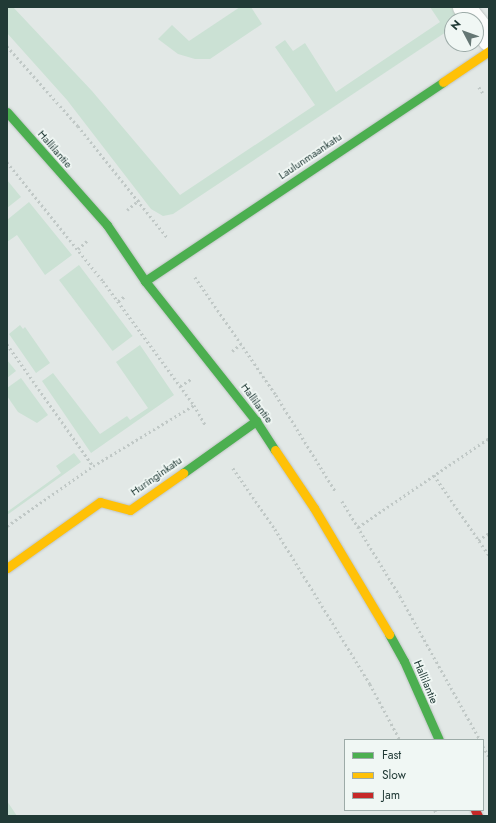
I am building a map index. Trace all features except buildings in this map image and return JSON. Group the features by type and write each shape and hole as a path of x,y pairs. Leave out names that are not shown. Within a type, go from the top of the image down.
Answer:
{"main road":[{"name":"Laulunmaankatu","path":"145,281 489,51"},
{"name":"Hallilantie","path":"7,112 107,225 145,281 256,421 314,508 374,607 404,661 439,739"},
{"name":"Huringinkatu","path":"7,568 100,502 130,510 256,421"}],"path":[{"path":"7,344 93,466"},
{"path":"7,526 93,466 194,405"},
{"path":"358,527 489,438"},
{"path":"434,475 489,555"},
{"path":"478,540 489,533"},
{"path":"484,748 489,757"}],"green space":[{"path":"7,7 13,7 92,91 180,195 315,105 275,47 285,40 293,51 305,43 336,92 440,22 430,7 455,7 457,12 444,12 444,33 173,214 163,216 151,209 67,100 7,33"},
{"path":"240,7 251,7 262,24 210,59 195,59 178,54 158,39 172,25 189,41"},
{"path":"7,180 21,197 7,208"},
{"path":"29,202 72,255 45,275 17,235 7,242 7,220"},
{"path":"79,265 133,336 113,351 59,280"},
{"path":"20,325 23,329 25,327 50,363 36,373 9,334"},
{"path":"140,345 174,395 91,453 42,381 53,373 100,434 127,416 130,420 148,408 116,362"},
{"path":"7,360 16,371 7,378"},
{"path":"21,378 48,415 37,423 18,412 7,396 7,388"},
{"path":"74,453 81,462 7,515 7,512 61,473 56,466"},
{"path":"7,801 17,816 7,816"}],"traffic: fast":[{"path":"145,281 443,82"},
{"path":"7,112 107,225 145,281 256,421 275,450"},
{"path":"183,473 256,421"},
{"path":"389,634 404,661 439,739"}],"traffic: slow":[{"path":"443,82 489,51"},
{"path":"275,450 314,508 389,634"},
{"path":"7,568 100,502 130,510 183,473"}],"traffic: jam":[{"path":"476,811 478,816"}]}
